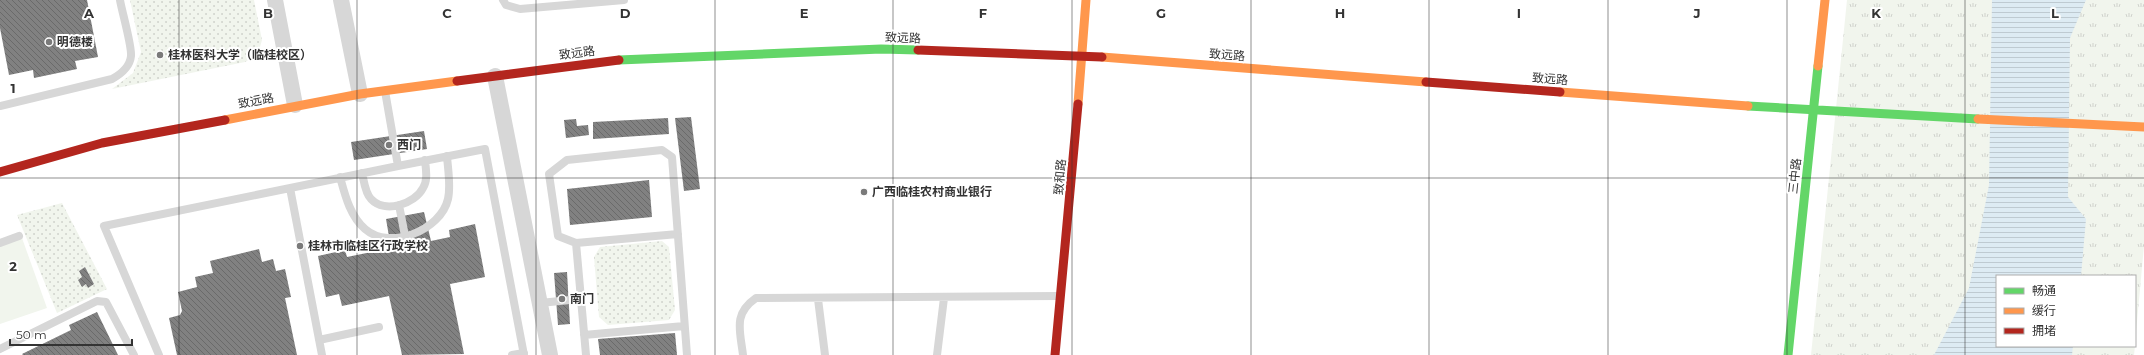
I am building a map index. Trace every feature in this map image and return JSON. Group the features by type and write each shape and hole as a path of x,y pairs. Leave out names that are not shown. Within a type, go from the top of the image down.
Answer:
{"main road":[{"name":"致和路","path":"1054,355 1061,296 1083,56 1086,0"},
{"name":"三中路","path":"1788,355 1814,111 1824,0"},
{"name":"致远路","path":"0,172 102,143 295,105 384,90 623,60 882,49 1083,56 1814,111 2144,127"}],"street":[{"path":"275,0 295,105"},
{"path":"341,0 360,94"},
{"path":"495,76 550,355"}],"lane":[{"path":"0,106 112,79 121,74 127,66 131,56 120,0"},
{"path":"503,0 506,5 520,9 624,0"},
{"path":"384,90 398,166"},
{"path":"159,355 104,226 340,177 485,149 524,354 512,355"},
{"path":"678,234 576,243 558,236 549,174 567,160 662,150 672,157 678,234 684,326 687,355"},
{"path":"340,177 351,211 365,229 383,237 405,236 420,230 433,222 443,211 448,199 449,184 447,156"},
{"path":"362,173 366,190 371,199 383,205 399,205 415,198 424,187 426,178 425,160"},
{"path":"290,188 322,355"},
{"path":"399,205 405,236"},
{"path":"0,243 19,236"},
{"path":"576,243 586,355"},
{"path":"743,355 740,320 746,305 756,298 818,299 1061,296"},
{"path":"937,355 944,298"},
{"path":"540,304 580,299"},
{"path":"818,299 825,355"},
{"path":"0,350 97,301 106,302 134,355"},
{"path":"584,335 684,326"},
{"path":"319,340 379,327"}],"green space":[{"path":"130,0 254,0 262,40 258,54 245,62 112,89 133,73 141,52"},
{"path":"1847,0 2144,0 2144,246 2136,332 2136,275 1996,275 1996,347 2135,347 2134,355 1811,355"},
{"path":"62,203 107,289 57,313 17,215","holes":["85,267 94,284 88,287 86,284 82,286 82,277 79,271"]},
{"path":"22,238 47,308 0,324 0,246"},
{"path":"662,241 669,247 675,310 669,320 608,325 599,317 594,257 600,247"}],"shaded area":[{"path":"1992,0 2086,0 2070,38 2068,197 2086,219 2081,275 1996,275 1996,347 2073,347 2072,355 1934,355 1969,288 1989,185"}],"building":[{"name":"明德楼","path":"0,0 87,0 98,57 75,61 77,69 34,78 33,70 9,75 0,28"},
{"path":"691,117 700,189 684,191 675,118"},
{"path":"668,118 669,134 593,139 593,122"},
{"path":"576,119 577,126 588,125 589,135 566,138 564,120"},
{"name":"西门","path":"424,131 427,149 354,160 351,142"},
{"path":"649,180 652,217 570,225 567,189"},
{"path":"424,212 431,241 450,237 449,230 475,224 485,277 450,284 464,354 402,355 389,296 342,306 339,294 326,297 318,256 345,250 347,257 391,248 386,219"},
{"path":"259,249 262,262 273,259 276,271 285,269 291,297 285,298 297,355 177,355 169,318 180,315 182,311 178,292 197,287 195,277 213,273 210,261"},
{"path":"85,267 94,284 88,288 86,284 82,287 78,280 82,277 79,271"},
{"name":"南门","path":"567,272 570,324 558,325 554,273"},
{"path":"97,312 118,355 22,354 71,330 69,325"},
{"path":"675,333 677,355 600,355 598,339"}],"traffic: fast":[{"path":"619,60 881,49 918,50"},
{"path":"1788,355 1818,66"},
{"path":"1748,106 1978,119"}],"traffic: slow":[{"path":"1078,104 1086,0"},
{"path":"1818,66 1825,0"},
{"path":"1102,57 1426,82"},
{"path":"225,120 360,94 457,81"},
{"path":"1560,92 1748,106"},
{"path":"1978,119 2144,127"}],"traffic: jam":[{"path":"918,50 1102,57"},
{"path":"457,81 619,60"},
{"path":"1426,82 1560,92"},
{"path":"1055,355 1078,104"},
{"path":"0,172 102,143 225,120"}],"place":[{"name":"明德楼","path":"49,42"},
{"name":"桂林医科大学（临桂校区）","path":"160,55"},
{"name":"西门","path":"389,145"},
{"name":"广西临桂农村商业银行","path":"864,192"},
{"name":"桂林市临桂区行政学校","path":"300,246"},
{"name":"南门","path":"562,299"}]}
